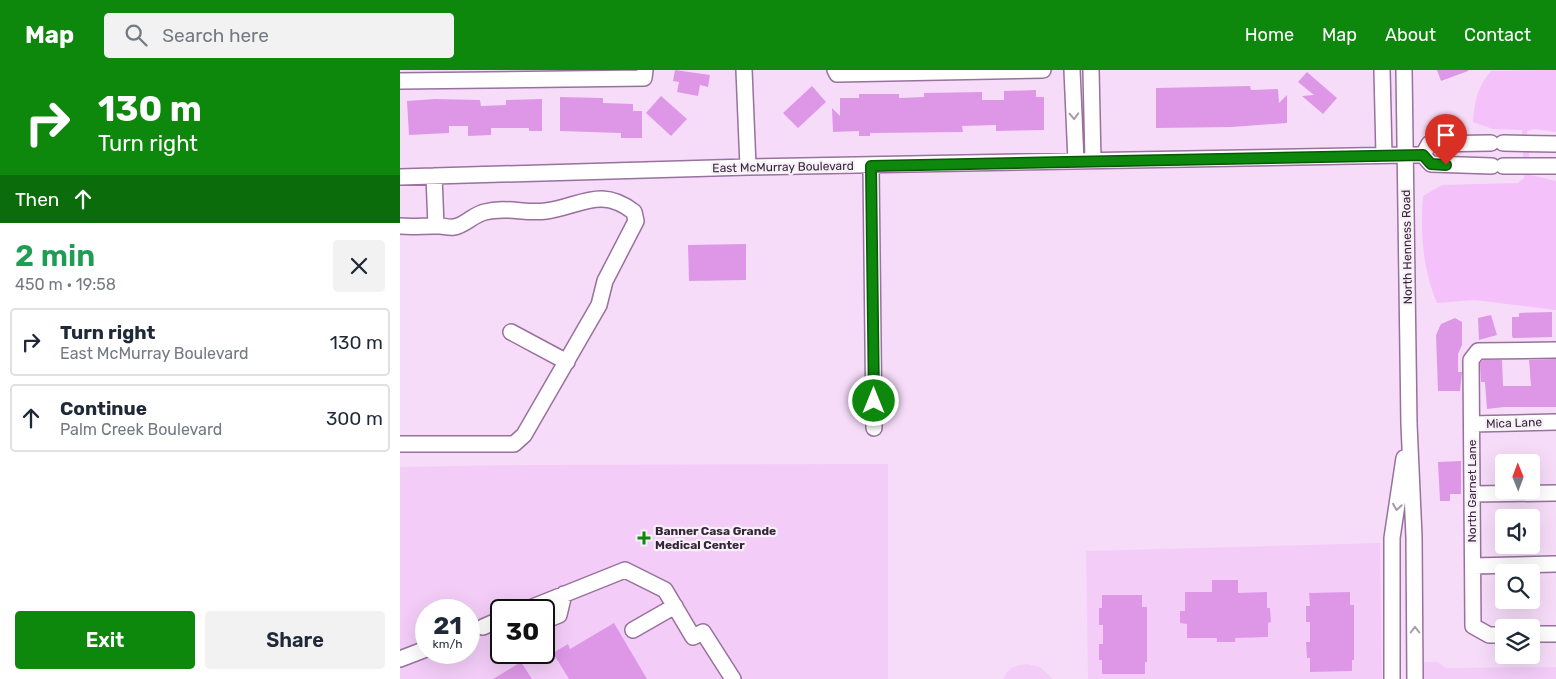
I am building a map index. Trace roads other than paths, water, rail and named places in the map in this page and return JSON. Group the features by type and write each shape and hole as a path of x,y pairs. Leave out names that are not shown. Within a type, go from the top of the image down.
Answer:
{"street":[{"path":"744,70 748,167"},
{"path":"836,72 1043,70"},
{"path":"1072,70 1076,161"},
{"path":"1091,70 1093,161"},
{"path":"1382,70 1384,156"},
{"name":"North Henness Road","path":"1404,70 1409,424 1414,537 1415,679"},
{"path":"400,82 645,74"},
{"path":"1526,143 1527,166"},
{"path":"1556,144 1429,144 1423,155 1431,164 1556,166"},
{"name":"East McMurray Boulevard","path":"400,177 748,167 1423,155"},
{"path":"871,166 874,428"},
{"path":"434,176 436,226"},
{"path":"400,226 417,228 455,227 484,212 511,209 545,211 600,198 616,201 634,212 636,221 605,281 599,305 524,435 514,444 400,444"},
{"path":"511,332 567,362"},
{"name":"North Garnet Lane","path":"1495,635 1490,635 1473,626 1472,360 1478,351 1556,350"},
{"name":"Mica Lane","path":"1472,424 1556,422"},
{"name":"North Henness Road","path":"1392,679 1392,538 1409,424"},
{"path":"1472,494 1556,493"},
{"path":"1472,566 1556,564"},
{"path":"552,599 626,570 665,590 693,637 703,632 731,678"},
{"path":"555,617 559,615 564,594"},
{"path":"634,630 675,606"},
{"path":"483,627 490,625"},
{"path":"1540,634 1556,634"},
{"path":"400,659 415,653"}],"place":[{"name":"Banner Casa Grande Medical Center","path":"644,538"}]}
